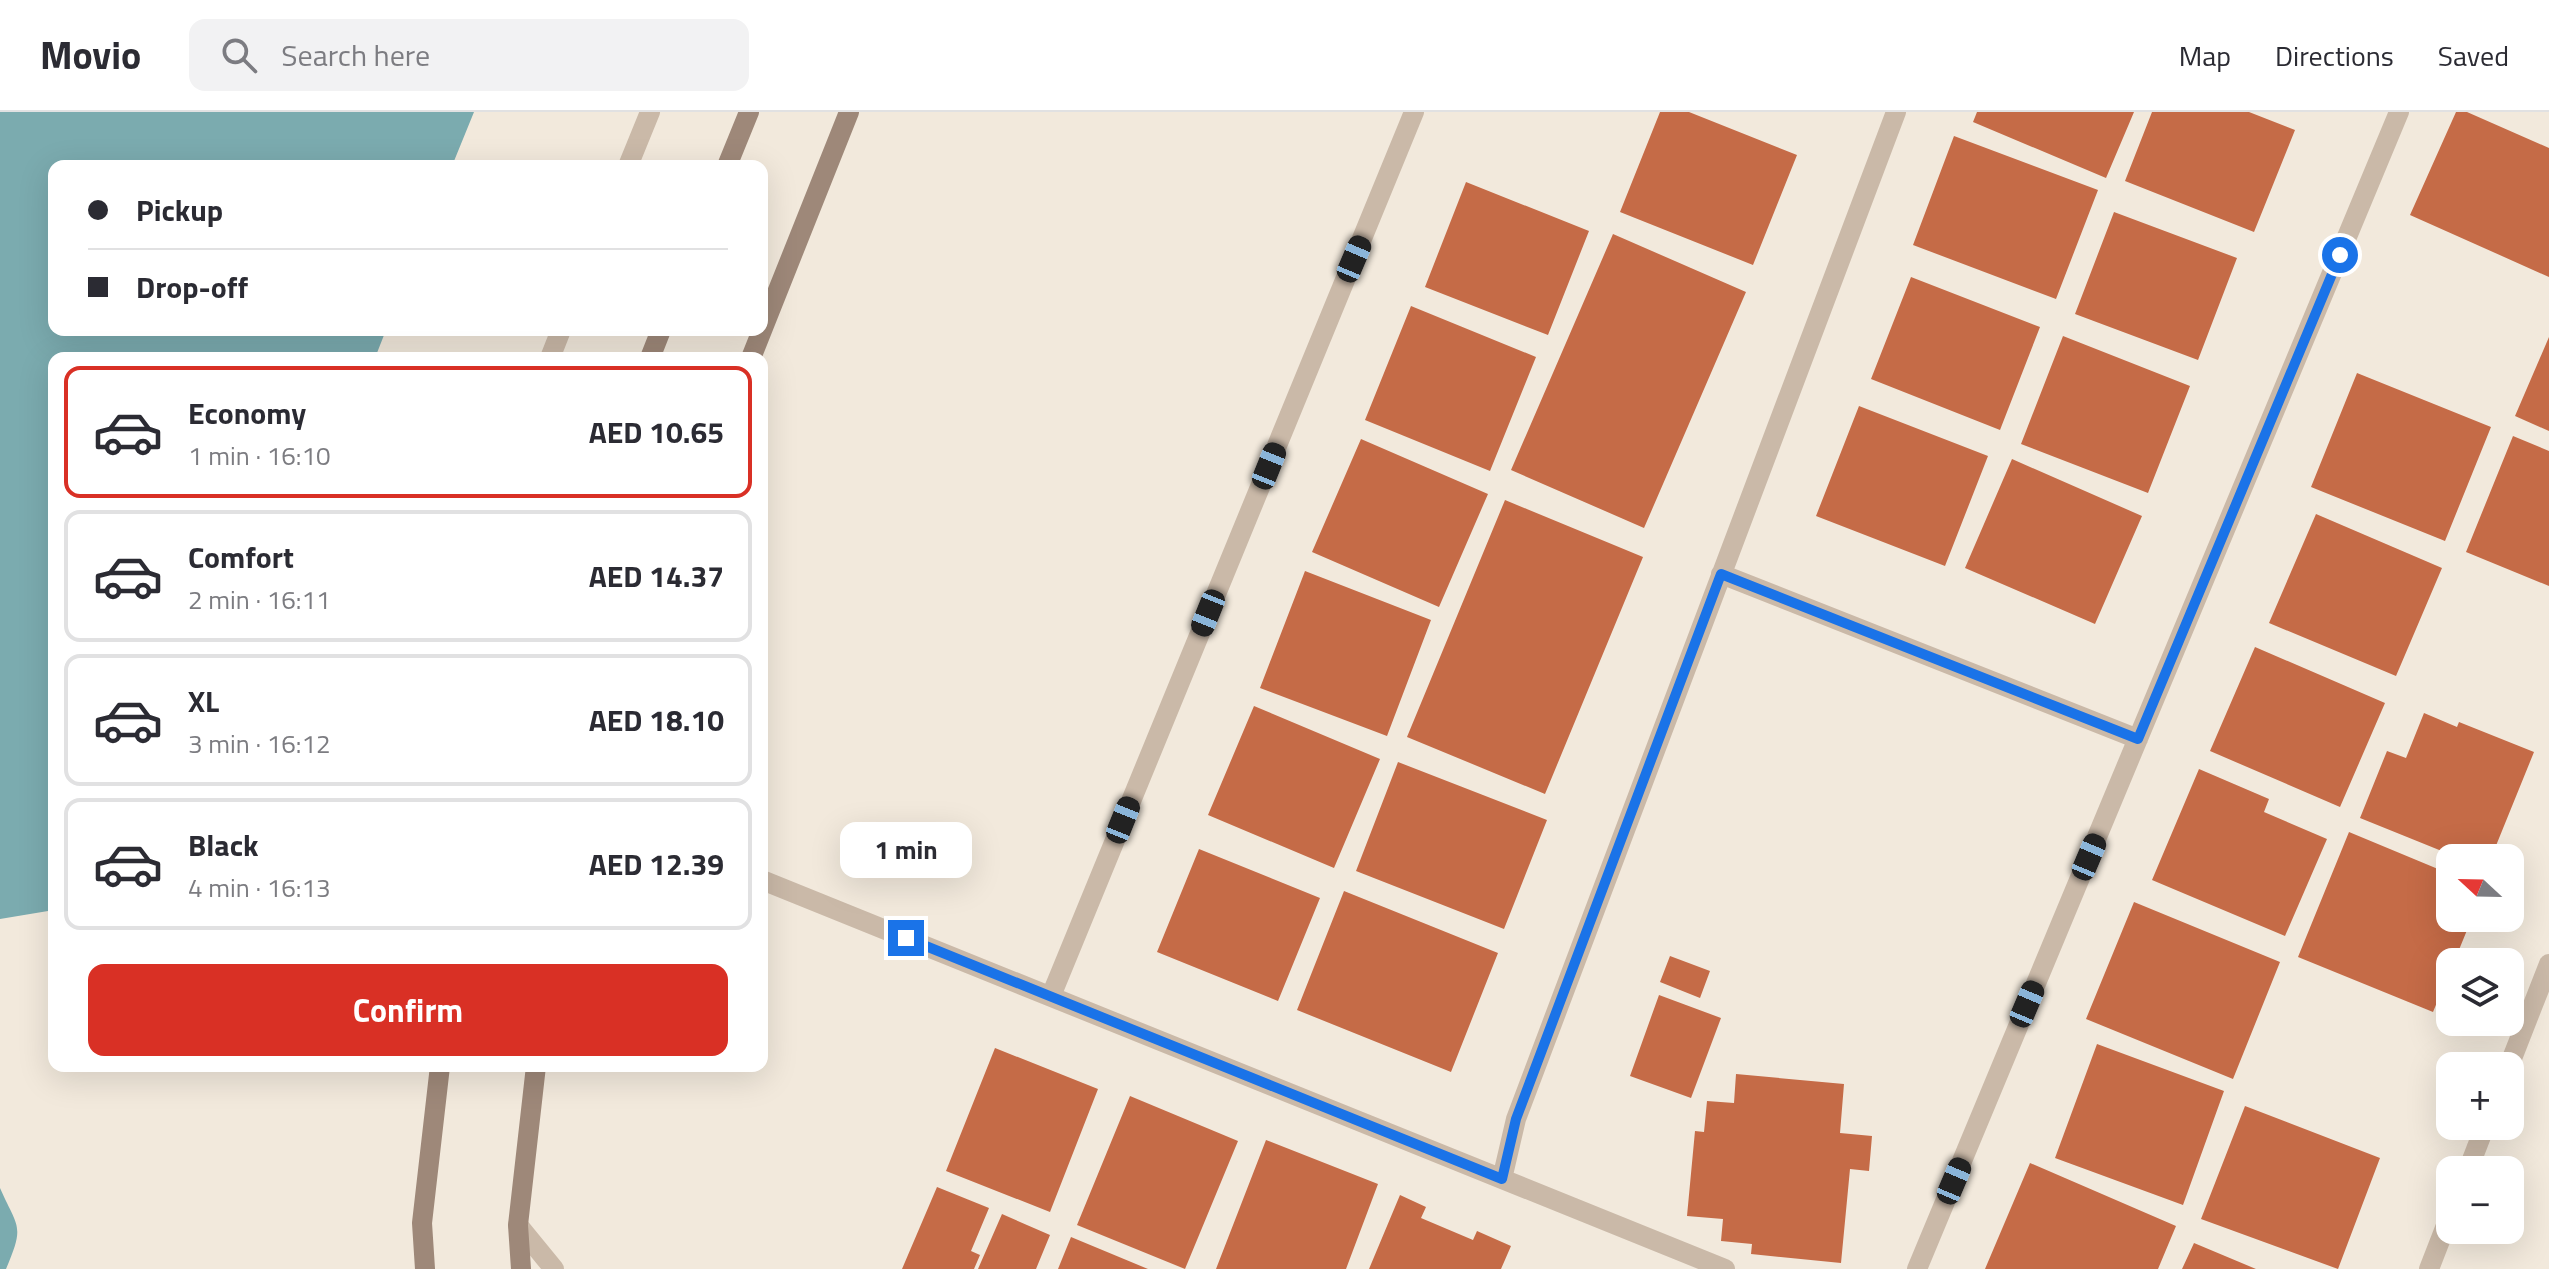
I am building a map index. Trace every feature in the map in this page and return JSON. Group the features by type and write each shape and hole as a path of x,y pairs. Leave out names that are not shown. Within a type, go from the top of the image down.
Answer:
{"street":[{"path":"630,160 650,112"},
{"path":"729,160 749,112"},
{"path":"768,315 849,112"},
{"path":"1051,996 1414,112"},
{"path":"1502,1179 1516,1119 1896,112"},
{"path":"1917,1269 2399,112"},
{"path":"1721,574 2138,739"},
{"path":"768,882 1725,1269"},
{"path":"2514,1052 2549,964"},
{"path":"425,1269 422,1223 439,1072"},
{"path":"521,1269 518,1225 535,1072"},
{"path":"518,1225 554,1269"},
{"path":"2429,1269 2439,1244"}],"water":[{"path":"0,112 474,112 454,160 48,160 48,336 384,336 377,352 48,352 48,911 0,919"},
{"path":"0,1188 17,1227 16,1243 6,1269 0,1269"}],"building":[{"path":"1660,112 1689,112 1797,155 1753,265 1620,212"},
{"path":"1977,112 2134,112 2106,178 1973,122"},
{"path":"2152,112 2249,112 2295,130 2254,232 2125,181"},
{"path":"2456,112 2467,112 2549,148 2549,277 2410,215"},
{"path":"1954,136 2098,190 2056,299 1913,245"},
{"path":"1466,182 1589,231 1548,335 1425,287"},
{"path":"2114,212 2237,258 2198,360 2075,314"},
{"path":"1613,234 1746,292 1644,528 1511,470"},
{"path":"1911,277 2040,327 2000,430 1871,379"},
{"path":"1411,306 1536,357 1490,471 1365,420"},
{"path":"2063,336 2190,386 2148,493 2021,444"},
{"path":"2549,337 2549,431 2515,416"},
{"path":"2357,373 2491,427 2445,541 2311,487"},
{"path":"1859,406 1988,456 1945,566 1816,516"},
{"path":"2513,436 2549,451 2549,586 2466,552"},
{"path":"1361,439 1488,494 1439,607 1312,552"},
{"path":"2012,459 2142,516 2095,624 1965,568"},
{"path":"1505,500 1643,557 1545,794 1407,737"},
{"path":"2316,514 2442,568 2396,676 2269,623"},
{"path":"1305,571 1431,620 1387,736 1260,688"},
{"path":"2255,647 2385,703 2340,807 2210,751"},
{"path":"1254,706 1380,759 1334,868 1208,815"},
{"path":"2424,713 2457,727 2459,722 2534,752 2497,844 2436,844 2436,849 2360,818 2387,751 2406,758"},
{"path":"1398,762 1547,820 1504,929 1356,871"},
{"path":"2199,769 2269,799 2264,812 2327,839 2285,936 2152,880"},
{"path":"2349,832 2436,868 2436,932 2466,932 2460,948 2436,948 2436,1005 2433,1012 2298,957"},
{"path":"1199,849 1320,898 1278,1001 1157,952"},
{"path":"1344,891 1498,953 1451,1072 1297,1010"},
{"path":"2134,902 2280,962 2233,1079 2086,1019"},
{"path":"1670,956 1710,971 1700,998 1660,982"},
{"path":"1659,995 1721,1018 1691,1098 1630,1076"},
{"path":"2097,1044 2224,1091 2183,1205 2055,1158"},
{"path":"995,1048 1098,1089 1050,1212 946,1171"},
{"path":"1736,1074 1844,1084 1840,1133 1872,1136 1869,1171 1850,1169 1841,1263 1751,1254 1752,1244 1721,1241 1723,1219 1687,1216 1695,1131 1704,1132 1707,1101 1734,1103"},
{"path":"1130,1096 1238,1141 1185,1269 1077,1225"},
{"path":"2245,1106 2380,1158 2338,1269 2201,1219"},
{"path":"1266,1140 1378,1184 1346,1269 1216,1269"},
{"path":"2030,1163 2176,1226 2158,1269 1985,1269"},
{"path":"937,1187 989,1208 971,1251 980,1255 974,1269 902,1269"},
{"path":"1400,1195 1426,1207 1421,1218 1473,1240 1477,1231 1511,1246 1501,1269 1369,1269"},
{"path":"1002,1214 1050,1235 1036,1269 978,1269"},
{"path":"1071,1237 1148,1269 1058,1269"},
{"path":"2194,1243 2256,1269 2182,1269"}],"route":[{"path":"906,938 1502,1179 1516,1119 1721,574 2138,739 2340,255"}]}
